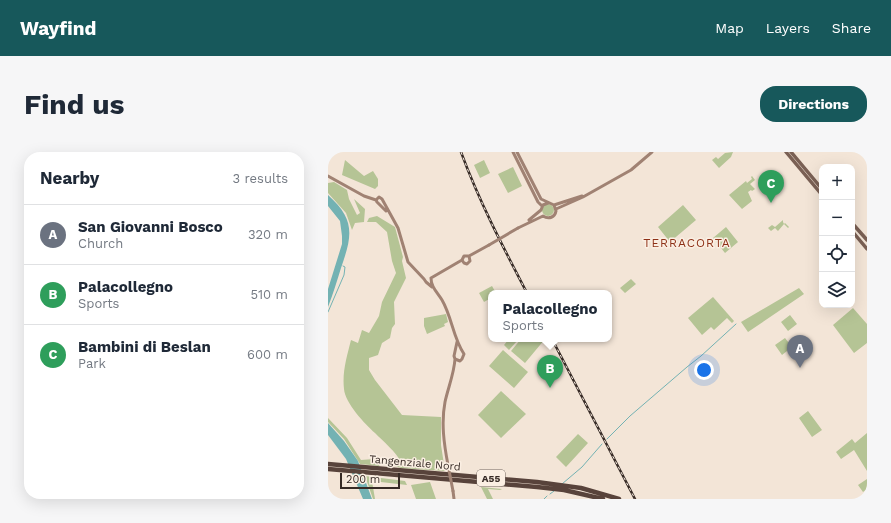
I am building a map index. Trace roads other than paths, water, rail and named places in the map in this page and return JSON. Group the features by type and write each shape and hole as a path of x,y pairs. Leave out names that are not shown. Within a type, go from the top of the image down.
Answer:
{"highway":[{"name":"Tangenziale Nord","path":"328,464 331,468 564,485 619,499"},
{"name":"Tangenziale Nord","path":"382,472 564,490 603,499"}],"main road":[{"path":"786,152 819,191"},
{"path":"791,152 819,185"},
{"path":"855,226 867,240"},
{"path":"855,235 867,249"}],"street":[{"path":"513,152 542,208 543,216"},
{"path":"517,152 541,199 554,205 583,196"},
{"path":"556,209 631,170 652,152"},
{"path":"328,176 364,196 376,200 390,214"},
{"path":"376,200 380,197 398,228 408,262 425,277 426,282 462,260 464,256 469,256 518,228 543,216 548,218 553,216 556,209 554,205"},
{"path":"379,204 382,201"},
{"path":"518,228 548,203"},
{"path":"462,260 467,264 470,261 469,256"},
{"path":"425,277 429,276 445,306 457,342 464,354 464,357 455,366"},
{"path":"454,499 444,444 444,416 445,402 455,366 454,356 457,342"},
{"path":"455,351 461,350"},
{"path":"455,359 460,360"}],"water":[{"path":"328,195 343,212 349,229 349,237 345,257 328,307 328,289 342,244 342,236 340,221 328,206"},
{"path":"328,423 344,441 358,461 372,499 363,499 346,459 328,435"}],"waterway":[{"path":"328,312 344,275 345,267 343,266"},
{"path":"607,439 630,416 701,356 736,324"},
{"path":"562,484 582,467 602,444"},
{"path":"550,494 554,491"},
{"path":"544,499 547,496"}],"railway":[{"path":"461,152 483,206 525,290"},
{"path":"554,342 635,499"}],"place":[{"name":"Bambini di Beslan","path":"771,203"},
{"name":"San Giovanni Bosco","path":"800,368"},
{"name":"Palacollegno","path":"550,388"}],"district":[{"name":"TERRACORTA","path":"687,243"}]}
